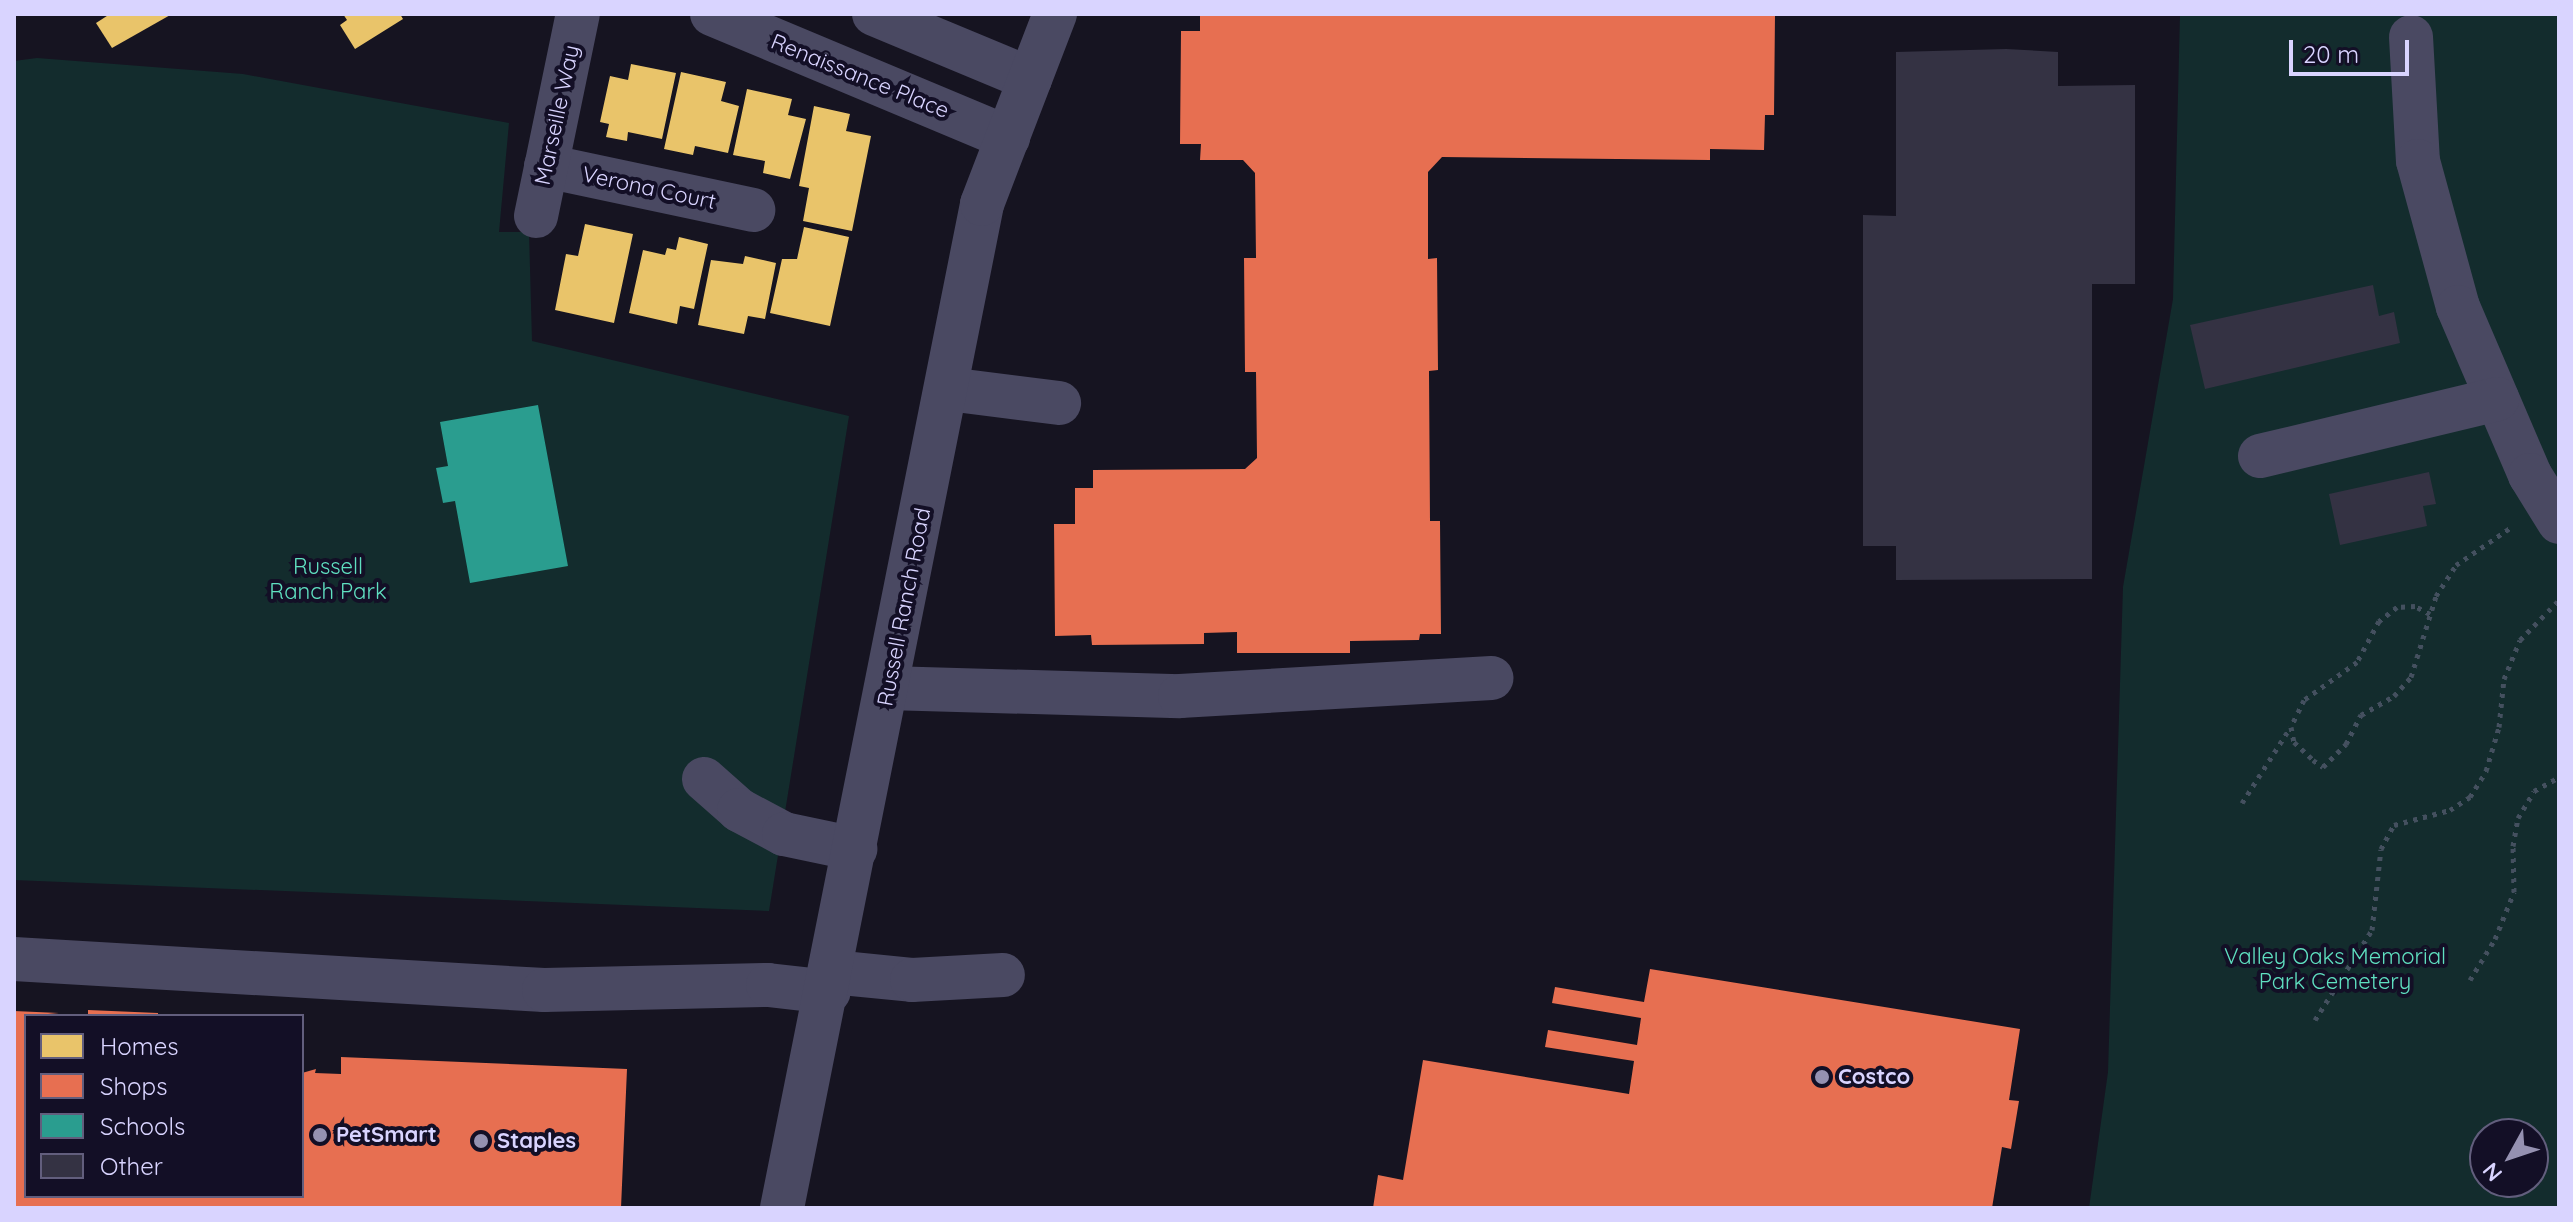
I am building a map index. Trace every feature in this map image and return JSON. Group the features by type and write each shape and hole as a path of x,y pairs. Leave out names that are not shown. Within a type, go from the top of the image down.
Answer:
{"street":[{"name":"Marseille Way","path":"536,216 578,14"},
{"name":"Renaissance Place","path":"712,14 778,27 1008,138"},
{"path":"874,14 1030,79"},
{"name":"Russell Ranch Road","path":"782,1208 830,982 982,204 1055,14"},
{"path":"2411,37 2418,161 2458,307 2530,475 2554,514"},
{"name":"Verona Court","path":"546,166 753,210"},
{"path":"948,389 1059,403"},
{"path":"2260,456 2497,399"},
{"path":"887,688 1180,696 1491,678"},
{"path":"704,779 739,810 784,834 855,849"},
{"path":"14,959 544,990 1003,975"}],"path":[{"path":"2291,727 2294,742 2323,767 2346,744 2361,715 2394,696 2411,677 2430,614 2456,565 2554,514"},
{"path":"2315,1020 2372,930 2381,849 2394,825 2450,810 2470,797 2486,771 2499,727 2504,679 2520,640 2559,600"},
{"path":"2242,803 2291,727 2304,700 2357,662 2379,621 2397,607 2415,606 2430,614"},
{"path":"2470,980 2495,939 2514,892 2513,846 2518,818 2534,791 2559,777"}],"green space":[{"name":"Valley Oaks Memorial Park Cemetery","path":"2180,14 2559,14 2559,1208 2089,1208 2108,1072 2123,587 2173,299"},
{"name":"Russell Ranch Park","path":"37,58 243,74 509,123 499,232 529,232 532,341 849,416 769,911 14,880 14,61"}],"building: Homes":[{"path":"110,14 172,14 112,48 96,23"},
{"path":"343,14 400,14 403,19 355,49 340,25 347,20"},
{"path":"631,64 676,73 662,139 628,132 627,141 606,137 609,124 600,122 610,76 628,80"},
{"path":"681,72 726,82 721,101 739,106 728,153 695,146 693,155 664,149"},
{"path":"747,89 792,99 788,115 806,119 790,179 763,173 765,161 733,155"},
{"path":"814,106 850,114 846,131 871,136 852,231 803,221 809,188 799,186"},
{"path":"585,224 633,234 614,323 555,310 566,254 578,256"},
{"path":"804,227 849,237 830,326 770,313 782,259 797,259"},
{"path":"679,237 708,244 694,309 680,306 677,324 629,313 643,250 665,255 667,248 676,250"},
{"path":"745,256 776,263 765,319 748,316 744,334 698,325 711,260 743,264"}],"building: Shops":[{"path":"1200,14 1775,14 1774,115 1765,115 1764,150 1710,149 1710,160 1442,157 1428,172 1428,259 1437,258 1438,370 1429,371 1430,521 1440,521 1441,634 1420,634 1419,640 1350,641 1350,653 1237,653 1237,632 1204,633 1204,644 1092,645 1091,635 1055,636 1054,524 1075,524 1075,488 1093,488 1093,470 1245,469 1257,458 1256,372 1245,372 1244,258 1256,258 1255,173 1243,160 1200,160 1201,144 1180,144 1181,31 1200,31"},
{"name":"Costco","path":"1650,969 2020,1029 2009,1100 2019,1101 2011,1149 2002,1147 1992,1208 1373,1208 1378,1175 1403,1180 1423,1060 1629,1094 1634,1061 1545,1047 1548,1030 1637,1045 1641,1018 1552,1003 1555,987 1644,1002"},
{"path":"88,1010 158,1013 158,1014 88,1014"},
{"name":"Staples","path":"14,1011 59,1013 24,1014 24,1198 304,1198 304,1072 316,1069 315,1073 341,1074 341,1057 627,1069 621,1208 14,1208"}],"building: Schools":[{"path":"538,405 568,566 470,583 455,501 443,503 436,468 448,466 440,422"}],"building: Other":[{"path":"2006,49 2058,52 2058,86 2135,85 2135,284 2092,284 2092,579 1896,580 1896,546 1863,546 1863,215 1896,216 1896,52"},
{"path":"2373,285 2379,316 2394,312 2400,343 2205,389 2190,325"},
{"path":"2429,472 2436,504 2423,506 2427,526 2340,545 2329,494"}],"place":[{"name":"Costco","path":"1822,1077"},
{"name":"PetSmart","path":"320,1135"},
{"name":"Staples","path":"481,1141"}]}
